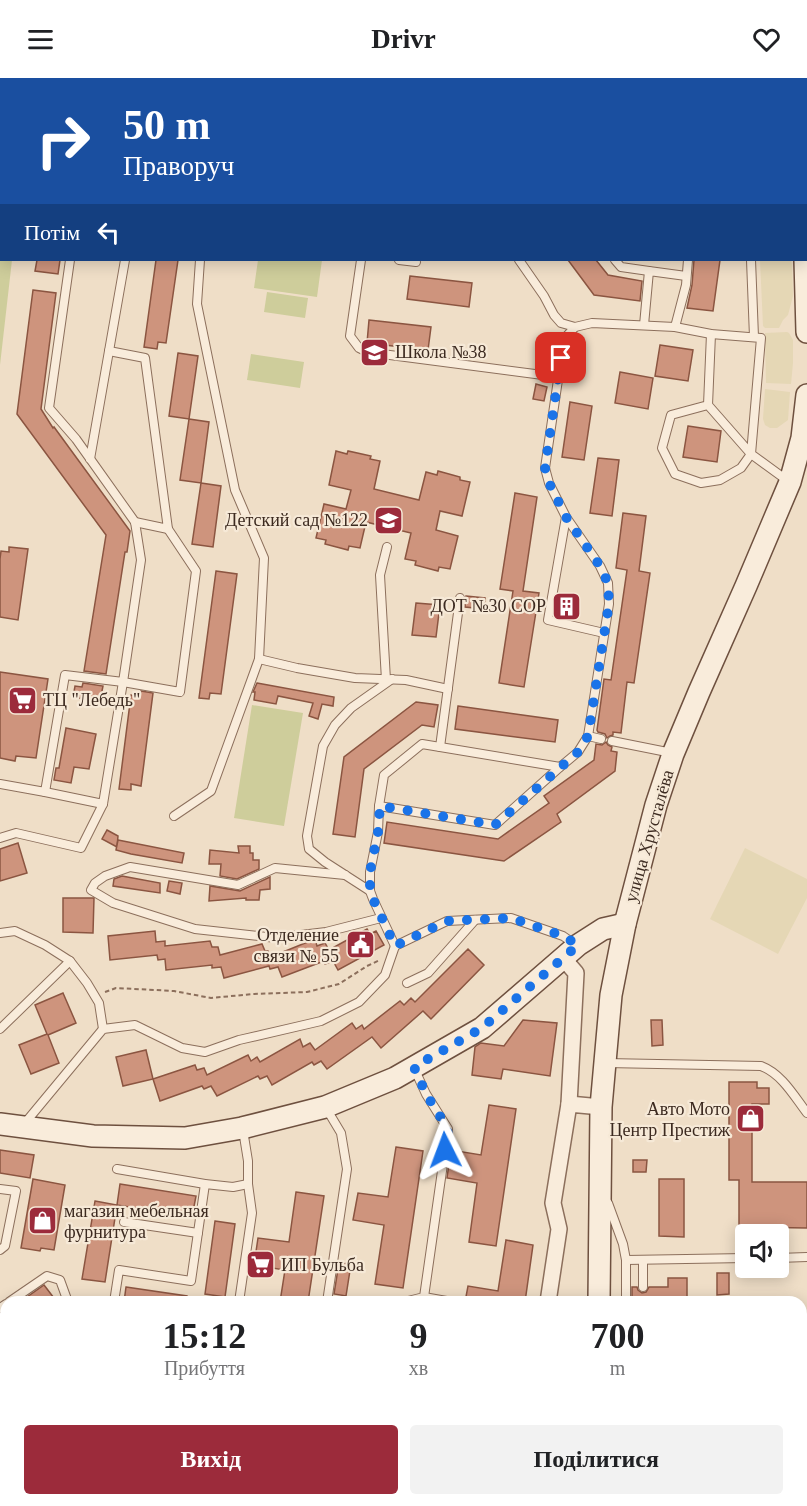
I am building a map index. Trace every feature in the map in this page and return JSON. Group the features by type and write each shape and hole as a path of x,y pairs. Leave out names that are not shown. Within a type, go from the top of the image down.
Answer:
{"main road":[{"path":"805,261 807,332"},
{"name":"улица Хрусталёва","path":"599,1296 601,1107 610,995 625,924 656,805 673,753 747,586 798,487 807,395"},
{"path":"0,1124 93,1136 185,1138 243,1128 325,1107 395,1078 482,1028 571,951 603,929 625,924"}],"street":[{"path":"549,1296 559,1229 553,1203 569,1104 576,973 571,951"},
{"path":"569,1104 601,1107"}],"lane":[{"path":"0,838 16,833 81,848 104,804 141,560 135,522 76,438 49,408 70,261"},
{"path":"90,459 125,261"},
{"path":"174,816 211,791 259,659 264,558 235,490 197,304 200,261"},
{"path":"361,261 350,336 358,348 367,352 558,377"},
{"path":"408,261 416,262"},
{"path":"520,261 561,323 575,327 592,323 675,327 711,334 761,338 751,454 741,468 720,480 701,483 675,474 662,448 671,415 708,405"},
{"path":"616,261 621,267 686,276"},
{"path":"675,327 686,285 688,261"},
{"path":"752,261 753,337"},
{"path":"644,325 649,271"},
{"path":"380,806 495,825 578,752 588,736 609,604 608,583 600,566 566,517 549,483 545,468 564,339 575,327"},
{"path":"711,334 708,405 751,454 798,487"},
{"path":"45,792 65,675 123,682 180,693 196,571 168,529 145,358 109,351"},
{"path":"566,517 548,620 604,633"},
{"path":"135,522 168,529"},
{"path":"387,547 380,575 389,680"},
{"path":"440,747 460,597"},
{"path":"259,659 355,678 406,680 448,689"},
{"path":"370,891 309,849 307,836 323,746 335,725 351,708 389,680"},
{"path":"588,736 601,739"},
{"path":"612,741 673,753"},
{"path":"22,1127 103,1029 135,1025 182,1048 205,1052 239,1040 321,1021 359,1002 385,975 395,946 370,891 370,872 378,832 384,775 422,744 560,767"},
{"path":"0,784 104,804"},
{"path":"345,874 275,868 238,885 130,867 105,876 95,883 91,890 113,903 195,929 276,938 326,932 381,918"},
{"path":"395,946 447,921 511,918 563,936 571,951"},
{"path":"407,983 428,973 475,920"},
{"path":"0,933 15,931 70,960 87,982 99,1004 103,1029"},
{"path":"0,1029 70,960"},
{"path":"605,1063 762,1066 778,1076 807,1113"},
{"path":"414,1067 426,1094 448,1129 424,1296"},
{"path":"325,1107 341,1133 346,1169 328,1296"},
{"path":"240,1296 252,1213 243,1128"},
{"path":"117,1169 232,1187 248,1184"},
{"path":"115,1296 119,1270 190,1281 206,1184"},
{"path":"601,1185 623,1244 626,1260 626,1296"},
{"path":"0,1189 16,1191 5,1246 0,1250"},
{"path":"124,1222 198,1233"},
{"path":"789,1258 807,1257"},
{"path":"626,1260 735,1258"},
{"path":"643,1260 643,1287"},
{"path":"17,1296 47,1276 60,1280 67,1296"}],"path":[{"path":"95,996 116,988 174,991 211,998 307,992 339,984 367,966 392,956"},
{"path":"752,1120 763,1127"}],"shaded area":[{"path":"0,261 12,261 0,365"},
{"path":"258,261 322,261 317,297 254,288"},
{"path":"760,261 791,261 793,296 788,315 779,328 763,326"},
{"path":"267,292 308,298 305,318 264,312"},
{"path":"787,332 793,340 791,384 766,383 765,333"},
{"path":"251,354 304,362 300,388 247,380"},
{"path":"765,389 790,392 788,420 777,428 765,425 763,419"},
{"path":"252,705 303,713 284,826 234,818"},
{"path":"745,848 807,879 807,898 778,954 710,919"}],"building":[{"path":"37,261 60,261 58,274 35,271"},
{"path":"156,261 178,261 166,343 158,342 157,349 144,347"},
{"path":"569,261 597,261 608,275 642,281 640,301 594,295"},
{"path":"694,261 720,261 713,311 687,308"},
{"path":"410,276 472,283 469,307 407,299"},
{"path":"33,290 56,293 41,409 130,531 106,674 84,671 106,535 17,414"},
{"path":"369,320 431,327 428,350 367,343"},
{"path":"660,345 693,350 688,381 655,376"},
{"path":"178,353 198,356 189,419 169,416"},
{"path":"620,372 653,378 648,409 615,403"},
{"path":"536,384 547,387 544,401 533,399"},
{"path":"570,402 592,406 584,460 562,457"},
{"path":"189,419 209,422 201,483 180,480"},
{"path":"688,426 721,431 717,462 683,457"},
{"path":"336,451 371,456 370,459 380,461 374,489 419,500 426,472 437,475 438,471 470,482 462,516 440,511 436,530 458,536 450,569 439,567 438,571 415,565 416,561 405,559 411,533 366,522 360,548 349,546 348,550 325,544 326,540 316,538 324,504 346,509 351,490 329,485"},
{"path":"598,458 619,460 612,516 590,513"},
{"path":"201,483 221,486 213,547 192,544"},
{"path":"515,493 537,497 523,591 539,593 524,687 499,683 513,591 500,589"},
{"path":"623,513 646,516 639,571 650,573 634,683 627,682 621,733 613,732 613,735 607,738 605,734 597,730 604,679 611,680 627,570 616,568"},
{"path":"9,547 28,549 18,620 0,617 1,551 9,552"},
{"path":"216,571 237,574 221,694 210,693 209,699 199,698"},
{"path":"466,596 485,598 484,609 465,607"},
{"name":"ДОТ №30 СОР","path":"564,596 570,596 575,604 573,610 564,612 559,607 559,601"},
{"path":"416,603 440,605 436,637 412,635"},
{"name":"ТЦ \"Лебедь\"","path":"0,672 48,679 36,758 16,756 15,761 0,758"},
{"path":"83,683 103,686 100,701 73,697 75,686 82,687"},
{"path":"257,683 334,697 333,706 322,704 318,719 309,716 313,703 278,696 276,704 254,700 255,692 253,692"},
{"path":"141,691 153,693 141,786 131,784 131,790 119,789 131,695 140,696"},
{"path":"416,702 438,705 434,727 422,725 364,769 355,837 333,834 344,757"},
{"path":"458,706 558,720 555,742 455,729"},
{"path":"66,728 96,734 89,769 74,767 71,783 54,780 56,768 59,768"},
{"path":"606,742 612,747 611,751 617,752 615,771 557,814 561,822 504,861 384,843 387,822 498,839 549,803 544,796 594,760 596,744 602,745"},
{"path":"107,830 118,836 117,847 102,839"},
{"path":"118,840 184,853 182,863 116,850"},
{"path":"18,843 27,873 0,881 0,849"},
{"path":"238,846 250,846 253,860 259,860 259,869 237,879 220,876 221,864 209,864 210,850 239,853"},
{"path":"122,876 160,883 160,893 113,886 114,879"},
{"path":"270,877 270,889 260,890 259,900 246,900 246,898 209,901 210,886 240,891"},
{"path":"169,881 182,883 180,894 167,891"},
{"path":"63,898 94,898 93,933 63,932"},
{"path":"367,929 370,934 376,931 384,945 338,970 333,961 325,964 324,961 282,977 278,967 270,969 269,966 224,978 221,967 212,968 212,965 166,970 165,959 158,960 157,955 110,960 108,936 155,931 156,942 165,941 165,946 210,941 212,947 218,947 220,955 262,944 269,954 277,952 278,954 315,939 317,946 325,943 329,950"},
{"path":"468,949 484,965 431,1019 423,1011 381,1048 372,1037 327,1069 321,1061 314,1065 312,1062 272,1085 267,1076 260,1079 258,1076 217,1096 211,1086 204,1089 202,1086 160,1101 153,1079 195,1065 197,1070 204,1068 207,1075 248,1055 251,1061 257,1057 260,1062 300,1039 303,1047 310,1043 315,1050 352,1023 356,1029 362,1025 364,1029 400,1001 404,1005 411,998 415,1002"},
{"path":"63,993 76,1023 48,1035 59,1063 31,1074 19,1045 47,1034 35,1005"},
{"path":"523,1020 557,1023 550,1076 503,1069 501,1079 472,1075 475,1047 481,1043 504,1046"},
{"path":"651,1020 662,1020 663,1045 652,1046"},
{"path":"146,1050 153,1079 123,1086 116,1057"},
{"path":"729,1082 757,1082 757,1088 769,1088 769,1104 752,1104 752,1182 807,1182 807,1228 789,1228 789,1224 739,1224 739,1180 729,1180"},
{"path":"489,1105 516,1109 496,1246 469,1242 477,1183 447,1178 451,1150 481,1155"},
{"path":"396,1147 423,1151 403,1288 375,1284 384,1225 353,1220 358,1193 388,1197"},
{"path":"0,1150 34,1155 30,1178 0,1173"},
{"path":"633,1160 647,1160 646,1172 633,1172"},
{"name":"магазин мебельная фурнитура","path":"33,1179 65,1185 54,1250 41,1248 40,1251 21,1248"},
{"path":"659,1179 684,1179 684,1237 659,1236"},
{"path":"120,1184 196,1196 192,1217 117,1205"},
{"path":"296,1192 324,1196 309,1296 281,1296 285,1270 254,1265 258,1238 289,1242"},
{"path":"95,1201 117,1205 105,1282 82,1279"},
{"path":"215,1221 235,1224 225,1296 205,1294"},
{"path":"506,1240 533,1245 526,1296 466,1296 468,1286 498,1291"},
{"path":"339,1263 351,1264 346,1296 334,1294"},
{"path":"717,1273 729,1273 729,1294 717,1295"},
{"path":"668,1278 687,1278 687,1296 632,1296 632,1287 637,1287 642,1293 646,1292 649,1287 668,1287"},
{"path":"44,1285 52,1296 28,1296"},
{"path":"126,1287 187,1296 125,1296"}],"place":[{"name":"Школа №38","path":"374,352"},
{"name":"Детский сад №122","path":"389,520"},
{"name":"ДОТ №30 СОР","path":"567,606"},
{"name":"ТЦ \"Лебедь\"","path":"22,700"},
{"name":"Отделение связи № 55","path":"360,945"},
{"name":"Авто Мото Центр Престиж","path":"751,1119"},
{"name":"магазин мебельная фурнитура","path":"43,1221"},
{"name":"ИП Бульба","path":"260,1265"}],"route":[{"path":"445,1150 448,1129 426,1094 414,1067 482,1028 578,945 563,936 511,918 447,921 395,946 370,891 370,872 378,832 380,806 495,825 578,752 588,736 609,604 608,583 600,566 566,517 549,483 545,468 561,358"}]}
